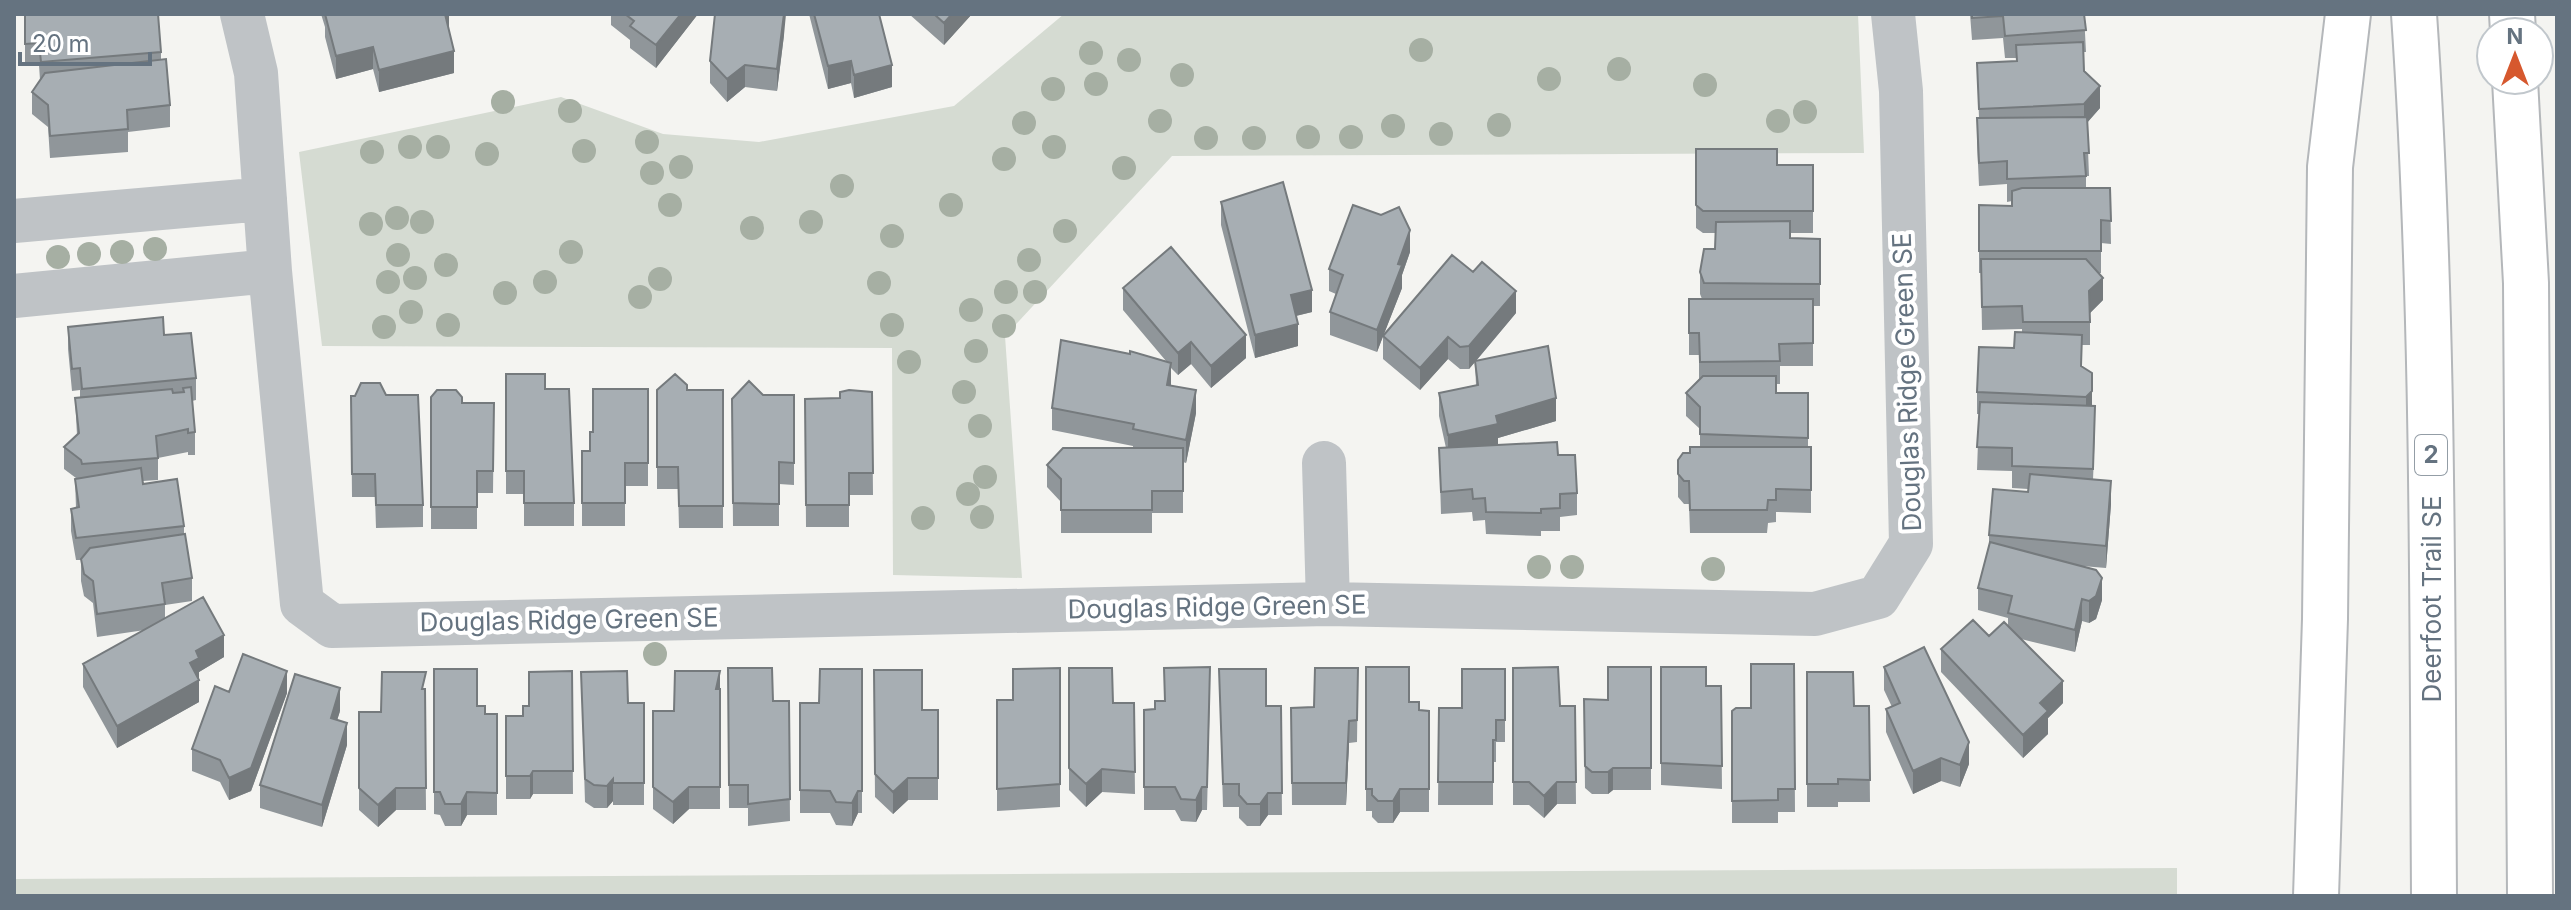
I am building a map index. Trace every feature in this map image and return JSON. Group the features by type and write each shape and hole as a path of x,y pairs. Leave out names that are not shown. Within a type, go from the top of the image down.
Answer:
{"highway":[{"path":"2316,896 2325,619 2330,167 2348,14"},
{"name":"Deerfoot Trail SE","path":"2414,14 2422,160 2432,497 2434,896"},
{"path":"2516,96 2526,283 2530,896"}],"street":[{"name":"Douglas Ridge Green SE","path":"242,14 256,73 270,271 302,604 332,626 1328,604 1815,614 1878,597 1911,544 1901,91 1893,14"},
{"path":"14,221 265,199"},
{"path":"14,296 270,271"},
{"path":"1324,463 1328,604"}],"shaded area":[{"path":"1064,14 1858,14 1864,153 1172,156 1005,336 1022,578 893,575 892,348 322,346 299,152 561,97 663,134 759,142 954,106"},
{"path":"2177,868 2177,896 14,896 14,879"}],"building":[{"path":"25,14 158,14 161,52 41,62 39,43 25,44"},
{"path":"325,14 445,14 454,51 379,70 373,47 336,56"},
{"path":"625,14 681,14 656,45 630,26 634,21"},
{"path":"715,14 784,14 777,69 745,65 727,79 710,61"},
{"path":"814,14 879,14 892,65 854,75 851,61 828,66"},
{"path":"934,14 952,14 944,23"},
{"path":"1972,14 2084,14 2086,30 2005,36 2003,16 1972,18"},
{"path":"2083,42 2084,71 2100,86 2084,104 1979,109 1977,63 2017,61 2016,45"},
{"path":"166,59 170,105 127,110 128,129 50,136 48,105 32,92 45,73"},
{"path":"2087,117 2089,153 2084,153 2086,176 2007,179 2007,161 1979,163 1977,118"},
{"path":"1696,149 1777,149 1777,165 1813,165 1813,211 1703,211 1696,205"},
{"path":"1283,182 1312,290 1291,295 1298,324 1255,335 1221,202"},
{"path":"2022,188 2110,188 2111,221 2101,220 2101,251 1979,251 1979,205 2012,206 2012,191"},
{"path":"1353,205 1381,215 1399,207 1410,230 1398,264 1402,265 1377,330 1330,312 1343,275 1329,269"},
{"path":"1790,221 1790,238 1820,239 1820,284 1704,283 1700,272 1704,249 1715,249 1716,222"},
{"path":"1171,247 1246,335 1211,366 1191,342 1178,353 1123,288"},
{"path":"1452,255 1473,272 1482,262 1516,291 1469,346 1460,347 1448,337 1420,368 1383,336"},
{"path":"1981,259 2086,259 2103,278 2089,291 2090,322 2023,322 2022,306 1982,307"},
{"path":"1689,299 1813,299 1813,343 1779,344 1780,361 1700,362 1699,333 1689,333"},
{"path":"163,317 164,335 191,333 196,378 82,389 80,368 72,369 68,327"},
{"path":"2015,332 2082,335 2081,366 2092,373 2092,391 2086,397 1977,392 1979,347 2014,348"},
{"path":"1061,340 1130,354 1130,351 1171,363 1167,385 1196,390 1186,440 1133,429 1134,424 1052,408"},
{"path":"1548,346 1556,398 1496,416 1498,424 1448,435 1439,393 1478,385 1475,361"},
{"path":"506,374 545,374 545,389 569,389 574,503 524,503 524,471 506,471"},
{"path":"675,374 687,385 687,390 723,390 723,506 679,506 678,467 657,467 657,390"},
{"path":"1703,376 1776,376 1776,393 1808,393 1808,438 1700,434 1700,407 1686,393"},
{"path":"749,381 763,395 794,395 794,463 779,462 779,504 733,503 732,399"},
{"path":"361,383 380,383 386,395 418,395 423,505 376,505 375,474 352,474 351,396 355,396"},
{"path":"191,387 195,432 188,433 188,429 156,436 158,458 82,464 64,447 79,433 75,398 172,389 173,393 184,392 183,388"},
{"path":"593,389 648,389 648,463 625,463 625,503 582,503 582,451 590,451"},
{"path":"437,390 456,390 462,397 462,403 494,403 493,471 477,471 477,507 431,507 431,397"},
{"path":"840,392 872,392 873,473 849,473 849,505 806,505 805,399 840,398"},
{"path":"1980,402 2095,406 2093,469 2012,466 2012,448 1977,447"},
{"path":"1557,442 1558,455 1575,455 1577,493 1560,494 1560,508 1541,509 1541,513 1486,512 1485,498 1473,499 1472,489 1441,492 1439,448"},
{"path":"1690,447 1811,447 1811,490 1776,489 1776,500 1768,500 1767,510 1690,510 1689,481 1684,481 1678,474 1678,460 1683,453 1690,453"},
{"path":"1063,448 1183,448 1183,491 1152,491 1152,510 1061,510 1061,479 1047,465"},
{"path":"141,468 143,484 177,479 184,526 76,538 71,509 79,507 75,479"},
{"path":"2030,474 2111,481 2106,546 1989,535 1993,489 2028,492"},
{"path":"185,534 192,578 162,583 165,604 97,614 93,581 84,574 81,559 90,548"},
{"path":"1990,542 2096,570 2102,578 2096,596 2089,601 2082,599 2075,630 2008,613 2012,596 1978,588"},
{"path":"203,597 224,635 196,651 199,658 190,663 199,680 117,726 83,664"},
{"path":"1973,620 1989,636 2004,622 2063,681 2040,703 2048,711 2023,735 1941,649"},
{"path":"1924,647 1969,742 1960,765 1941,758 1913,771 1886,709 1900,703 1884,667"},
{"path":"243,654 287,671 251,768 229,778 220,760 192,749 215,686 229,692"},
{"path":"1751,664 1794,664 1795,789 1778,789 1778,800 1732,801 1732,711 1751,708"},
{"path":"1210,667 1207,787 1202,787 1196,800 1181,799 1175,787 1144,787 1144,710 1155,709 1155,701 1165,701 1164,668"},
{"path":"1366,667 1409,667 1409,702 1419,702 1419,710 1429,711 1429,789 1400,789 1393,801 1378,801 1372,795 1372,789 1366,789"},
{"path":"1558,667 1560,706 1575,706 1576,782 1557,782 1544,796 1529,782 1513,782 1513,668"},
{"path":"1608,667 1651,667 1651,768 1613,768 1608,772 1592,772 1585,766 1584,699 1608,700"},
{"path":"1661,667 1706,667 1706,686 1721,686 1722,766 1661,763"},
{"path":"728,668 772,668 773,701 789,701 790,799 748,804 748,785 729,785"},
{"path":"1060,668 1060,784 997,789 997,700 1013,700 1013,669"},
{"path":"1069,668 1112,668 1113,703 1134,703 1135,772 1102,769 1086,784 1069,768"},
{"path":"1315,668 1358,668 1357,720 1349,721 1346,783 1292,783 1291,708 1314,707"},
{"path":"434,669 477,669 477,706 485,706 485,714 497,714 497,793 467,792 461,804 445,804 440,792 434,792"},
{"path":"820,669 862,669 862,791 858,791 852,803 836,802 830,791 800,790 800,703 819,703"},
{"path":"1219,669 1266,669 1266,706 1281,706 1282,793 1268,793 1260,804 1247,804 1239,795 1239,784 1223,784"},
{"path":"1462,669 1505,669 1505,720 1496,720 1493,782 1438,782 1439,708 1462,708"},
{"path":"874,670 922,670 922,710 938,710 938,778 908,778 893,792 875,774"},
{"path":"572,671 573,771 533,771 530,776 506,776 506,716 523,716 523,706 529,706 529,672"},
{"path":"627,671 628,703 644,703 644,783 613,783 613,779 607,786 594,785 585,779 581,672"},
{"path":"675,671 720,671 716,689 720,689 720,787 689,787 673,802 653,787 653,711 674,711"},
{"path":"382,672 426,672 422,689 425,689 426,788 396,788 378,805 359,788 359,712 381,712"},
{"path":"1807,672 1853,672 1854,706 1869,706 1870,780 1838,779 1838,784 1807,784"},
{"path":"295,674 340,688 331,718 347,723 322,805 260,785"}]}
